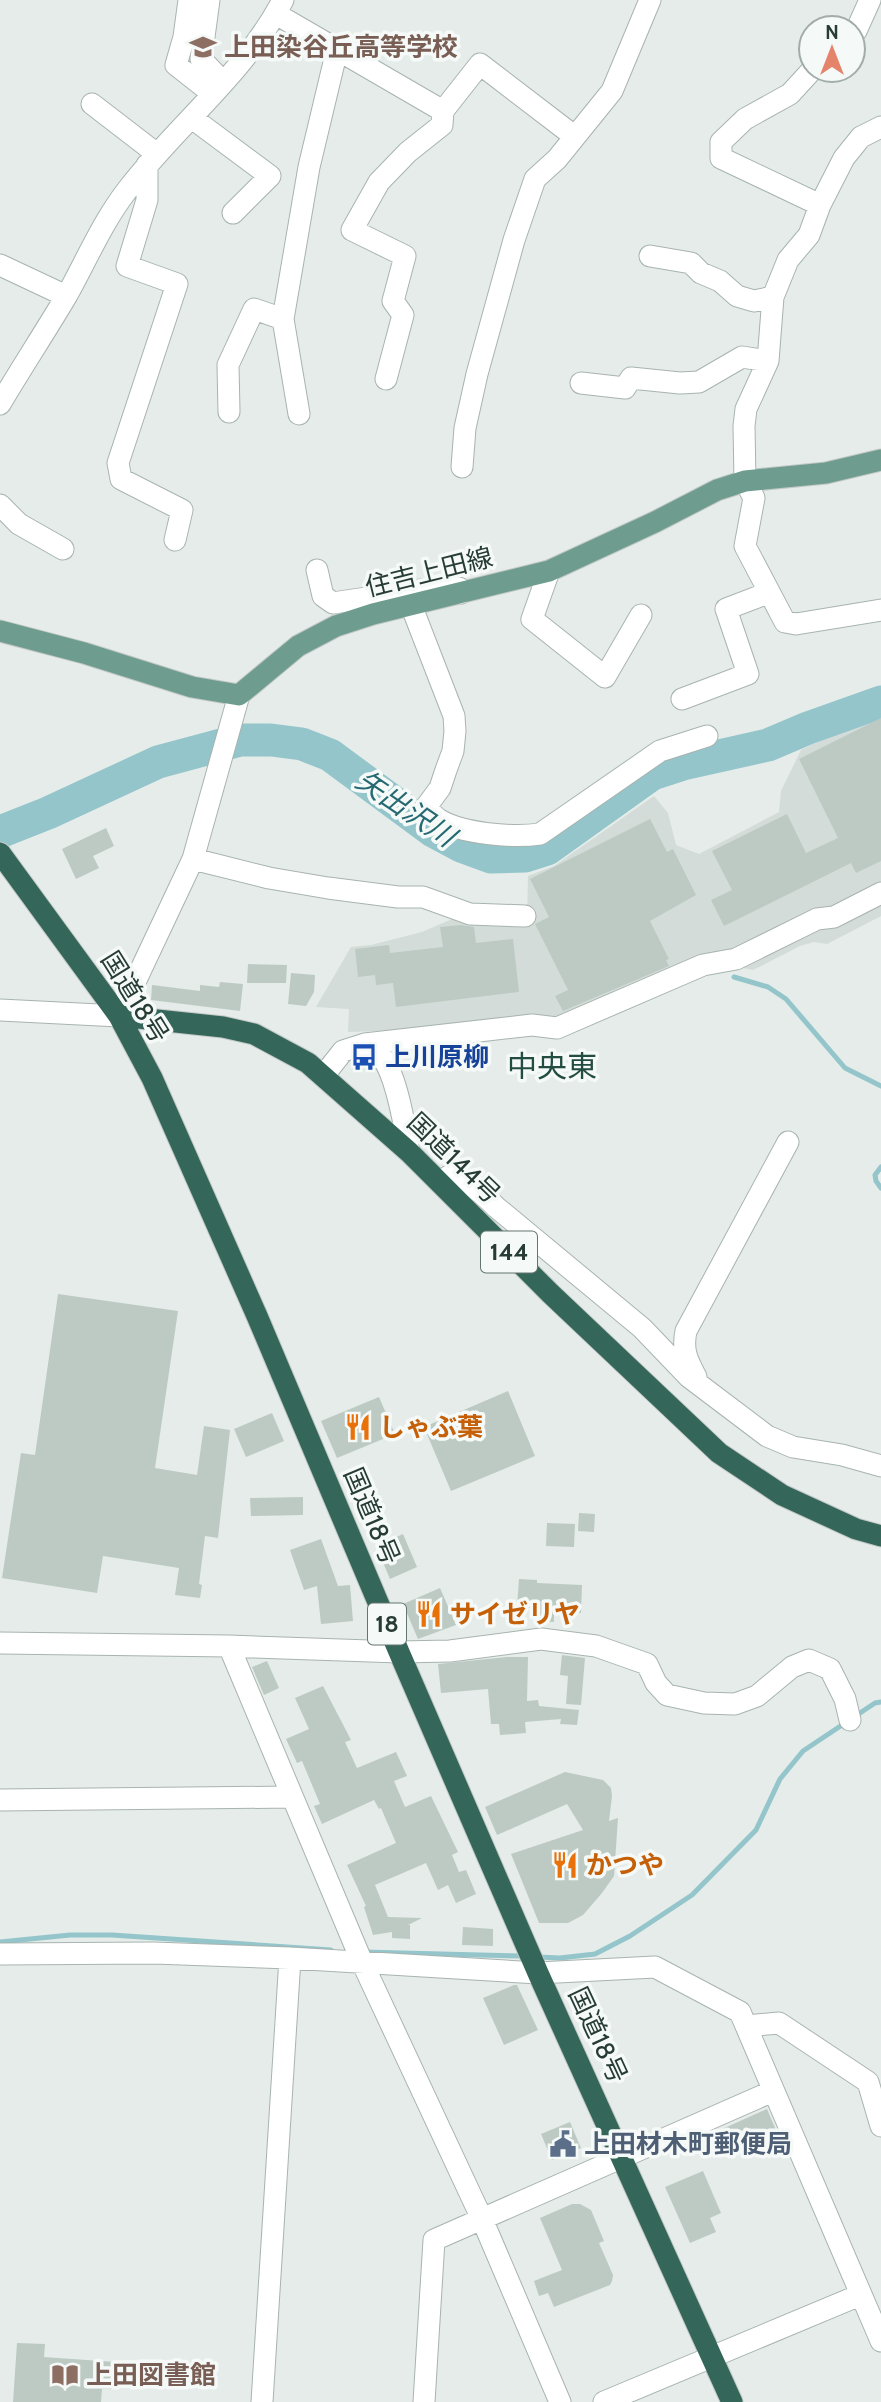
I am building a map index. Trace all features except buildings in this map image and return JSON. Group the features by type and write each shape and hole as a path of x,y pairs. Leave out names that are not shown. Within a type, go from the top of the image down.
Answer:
{"highway":[{"name":"国道18号","path":"5,859 119,1016 152,1078 257,1315 538,1973 732,2402"},
{"name":"国道144号","path":"119,1016 223,1027 254,1034 289,1051 324,1074 409,1152 551,1294 719,1453 782,1495 856,1529 881,1536"}],"main road":[{"name":"住吉上田線","path":"239,695 298,646 336,626 549,571 655,522 717,489 745,481 826,473 881,460"},
{"path":"0,631 84,653 192,687 239,695"}],"street":[{"path":"188,0 184,37 176,65 220,87"},
{"path":"209,0 201,59 218,77 220,87"},
{"path":"462,467 465,428 477,374 517,230 535,179 557,159 612,91 650,0"},
{"path":"0,404 66,296 104,224 152,159 257,44 280,7 337,50 443,111"},
{"path":"299,414 283,319 309,167 337,50"},
{"path":"386,379 403,315 393,301 405,256 352,230 380,182 408,152 442,125 443,111 480,64 574,136"},
{"path":"799,84 790,94 745,119 721,142 721,158 820,205"},
{"path":"92,104 152,159"},
{"path":"192,118 270,176 233,213"},
{"path":"880,129 861,137 844,158 820,205 809,235 788,260 773,297 768,361 746,409 744,426 745,481 754,498 745,546 785,622 796,624 881,610"},
{"path":"152,159 147,200 127,266 177,285 118,463 121,479 181,510 175,540"},
{"path":"650,256 691,263 701,273 720,282 737,296 754,301 773,297"},
{"path":"0,265 66,296"},
{"path":"229,412 228,365 254,309 283,319"},
{"path":"581,383 625,388 631,378 680,383 699,382 742,357 768,361"},
{"path":"0,505 19,524 63,550"},
{"path":"317,570 323,597 327,601 341,603 398,591 447,586 459,588 461,593"},
{"path":"549,571 532,619 605,677 641,615"},
{"path":"682,699 748,674 726,609 768,593"},
{"path":"353,600 390,602 402,607 454,716 453,751 440,788 426,807 437,818 452,825 468,830 526,836 540,834 660,751 707,736"},
{"path":"0,1010 119,1016 193,859 239,695"},
{"path":"193,859 268,878 328,888 398,897 423,897 460,912 525,916"},
{"path":"324,1074 349,1047 532,1025 557,1028 703,965 736,959 817,919 835,917 881,893"},
{"path":"365,1044 380,1054 387,1064 403,1118 409,1152"},
{"path":"699,1385 685,1355 683,1346 686,1331 788,1142"},
{"path":"440,1182 449,1175 465,1180 480,1190 496,1207 642,1328 689,1377 767,1436 793,1447 881,1465"},
{"path":"0,1643 229,1646 399,1652 450,1651 541,1639 596,1646 647,1664 656,1683 667,1695 704,1703 735,1704 757,1696 792,1667 809,1660 830,1669 845,1699 850,1720"},
{"path":"229,1646 362,1962 482,2219 561,2402"},
{"path":"0,1800 291,1797"},
{"path":"0,1954 154,1953 538,1973 655,1966 740,2012 870,2305 881,2341"},
{"path":"262,2402 290,1958"},
{"path":"746,2026 779,2022 868,2082 881,2126"},
{"path":"424,2402 434,2241 774,2091"},
{"path":"604,2402 712,2357 870,2305"}],"shaded area":[{"path":"881,711 881,916 827,944 814,942 800,946 753,970 733,966 704,972 559,1032 384,1036 380,1031 348,1032 349,1009 316,1007 351,947 371,945 422,932 459,916 527,921 528,876 554,866 654,796 668,813 676,845 699,854 779,812 781,791 801,750"}],"waterway":[{"name":"矢出沢川","path":"0,832 158,762 240,740 271,740 302,744 330,755 433,831 461,846 491,857 525,856 547,849 652,774 683,764 768,745 881,702"},
{"path":"734,977 768,987 786,999 845,1068 881,1086"},
{"path":"881,1167 875,1175 881,1188"},
{"path":"854,1717 881,1702"},
{"path":"537,1957 560,1958 595,1954 630,1936 692,1895 756,1830 780,1779 803,1751 845,1723"},
{"path":"0,1942 70,1935 112,1935 331,1950"},
{"path":"362,1952 523,1956"}],"place":[{"name":"上田染谷丘高等学校","path":"203,47"},
{"name":"上川原柳","path":"364,1057"},
{"name":"しゃぶ葉","path":"358,1427"},
{"name":"サイゼリヤ","path":"429,1614"},
{"name":"かつや","path":"565,1865"},
{"name":"上田材木町郵便局","path":"563,2144"},
{"name":"上田図書館","path":"65,2375"}],"district":[{"name":"中央東","path":"552,1067"}]}
